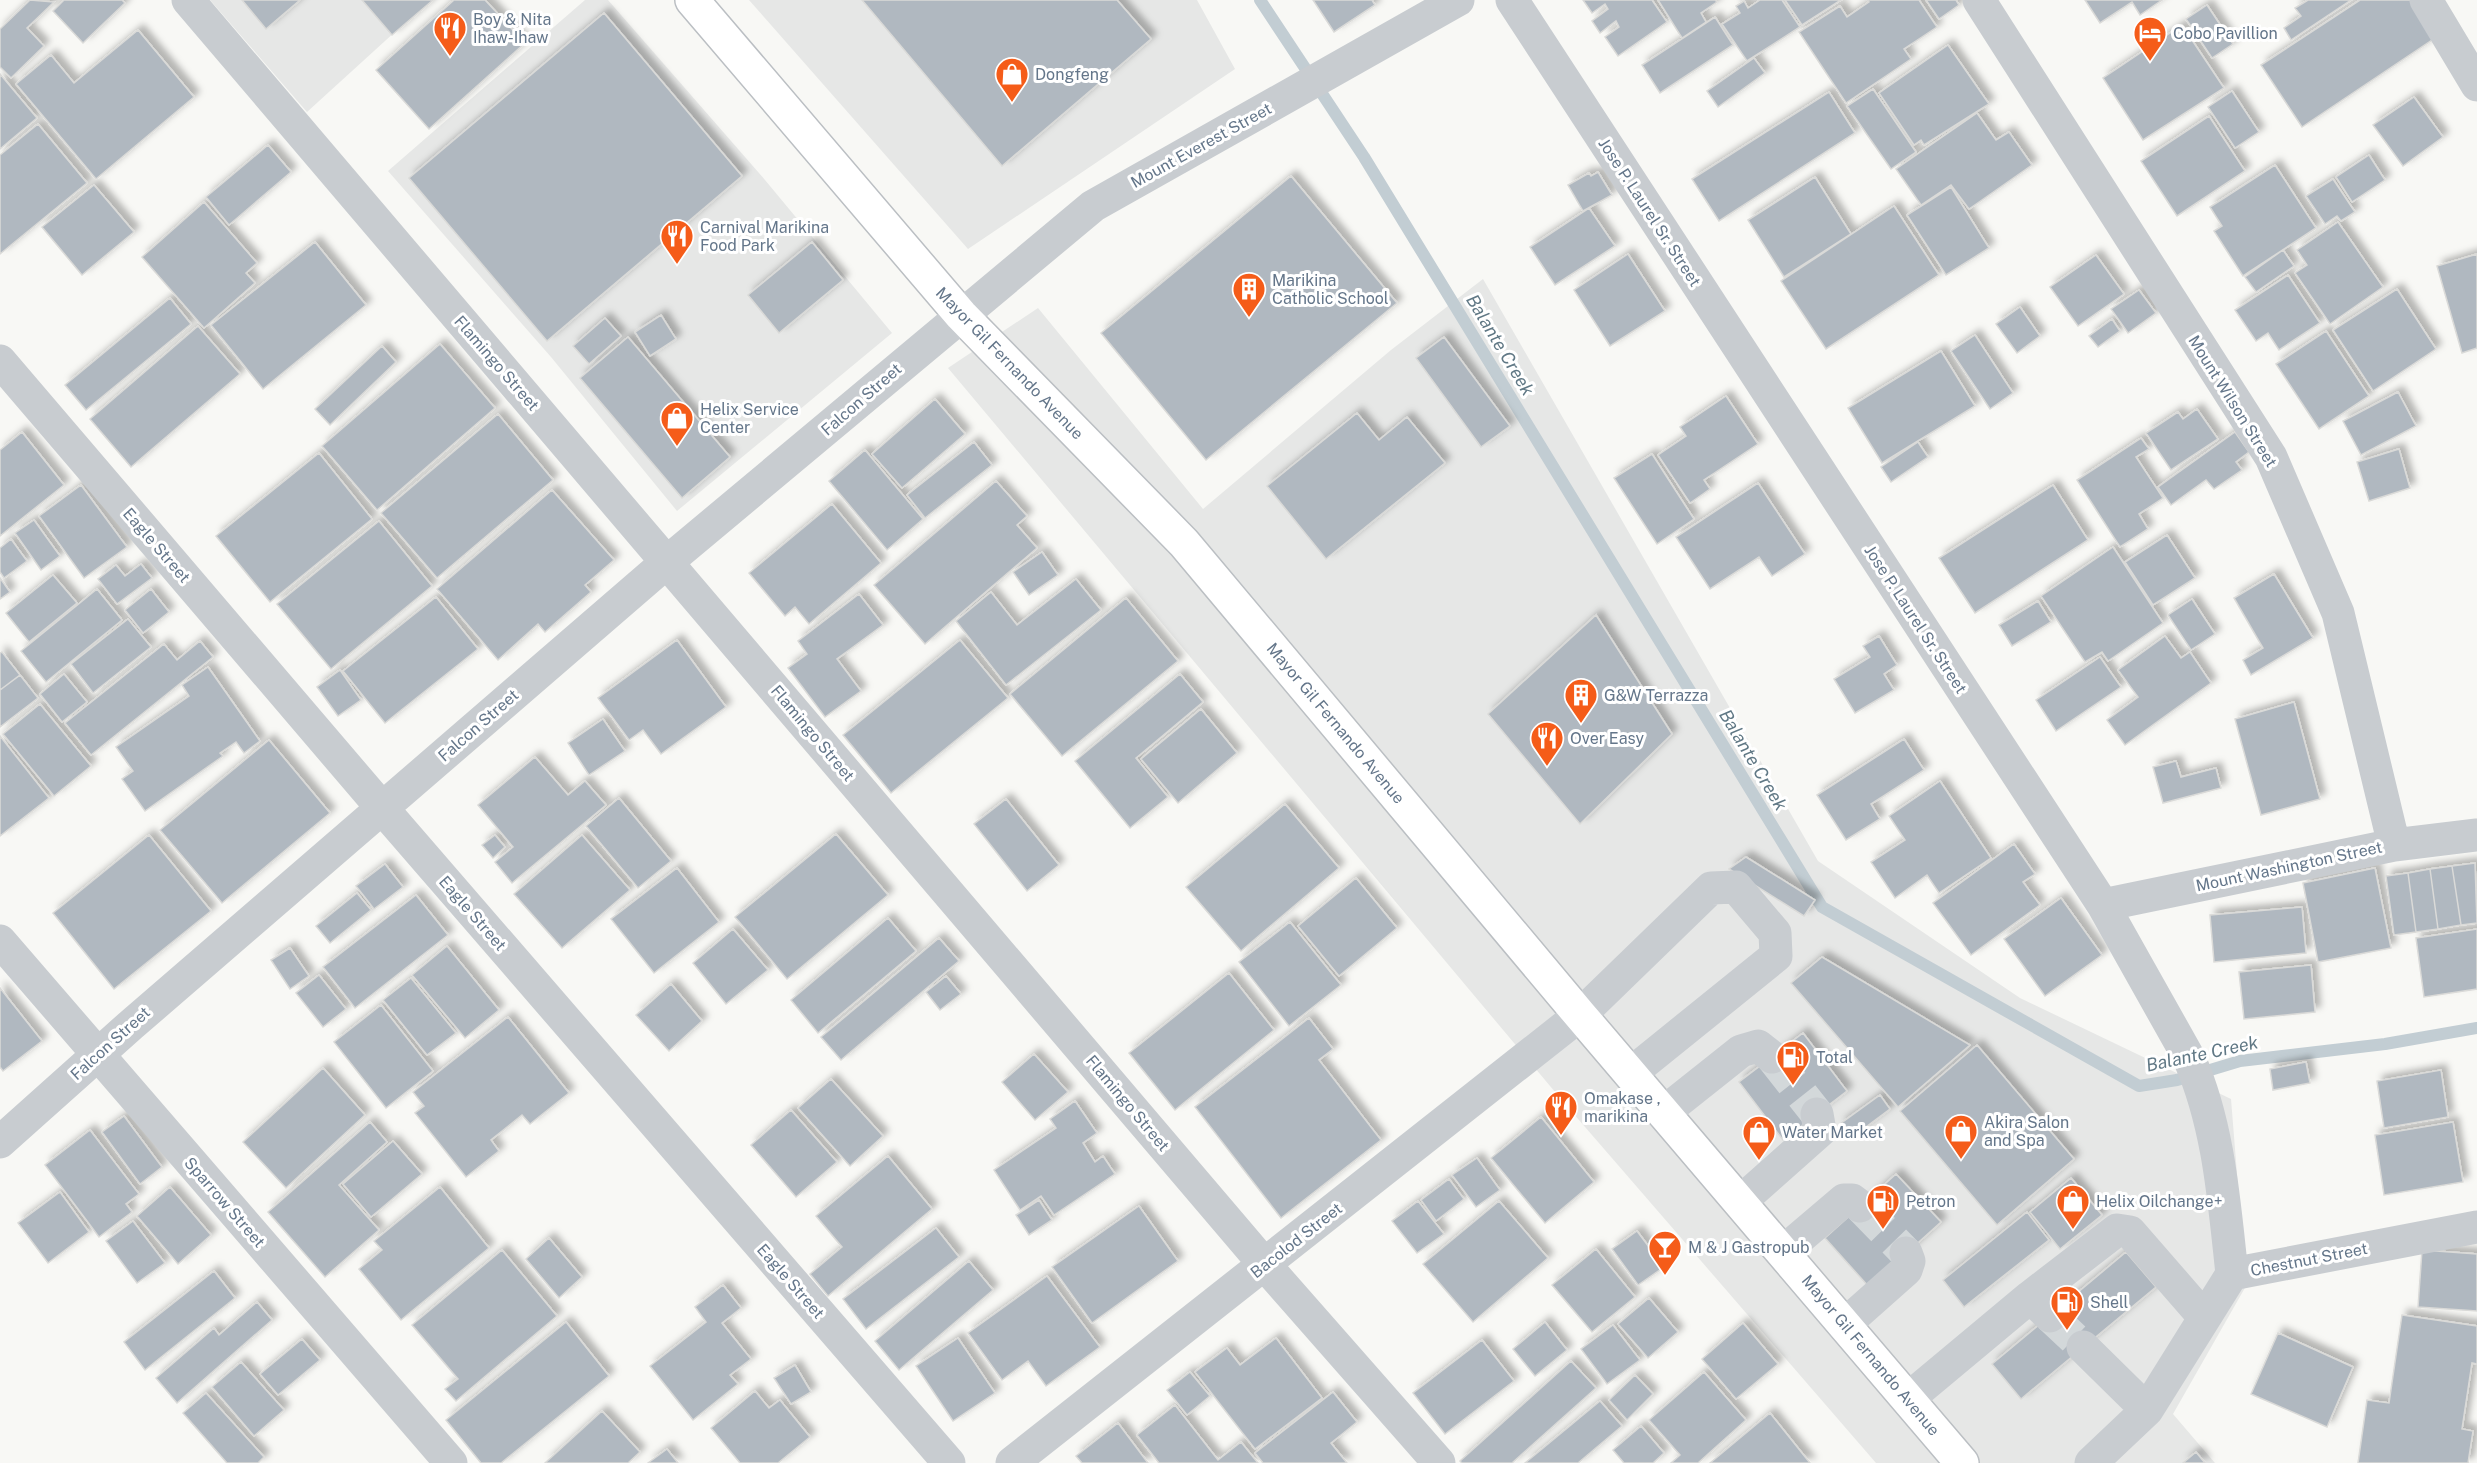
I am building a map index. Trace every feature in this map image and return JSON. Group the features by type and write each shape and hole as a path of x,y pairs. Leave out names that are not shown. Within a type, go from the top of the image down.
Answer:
{"main road":[{"name":"Mayor Gil Fernando Avenue","path":"692,0 961,315 1184,543 1580,1015 1962,1463"}],"street":[{"name":"Flamingo Street","path":"188,0 1265,1264 1439,1463"},
{"name":"Mount Everest Street","path":"961,315 1093,206 1458,0"},
{"name":"Jose P. Laurel Sr. Street","path":"1512,0 2103,905 2195,1070 2220,1169 2232,1274"},
{"name":"Mount Wilson Street","path":"1979,0 2271,457 2338,613 2394,845"},
{"path":"2426,0 2477,85"},
{"name":"Falcon Street","path":"0,1142 97,1054 667,562 961,315"},
{"name":"Eagle Street","path":"0,361 382,808 949,1463"},
{"name":"Mount Washington Street","path":"2103,905 2394,845 2477,835"},
{"name":"Bacolod Street","path":"1012,1463 1580,1015 1711,888 1736,887 1775,933 1776,956 1630,1074"},
{"name":"Sparrow Street","path":"0,941 451,1463"},
{"path":"1663,1113 1741,1051 1758,1046 1772,1057"},
{"path":"1740,1202 1820,1131 1817,1114"},
{"path":"1783,1252 1844,1200 1852,1200 1860,1206"},
{"name":"Chestnut Street","path":"2091,1463 2147,1410 2203,1316 2232,1274 2477,1227"},
{"path":"1908,1398 2040,1307 2117,1230 2130,1232 2203,1316"},
{"path":"1844,1324 1906,1270 1910,1261 1906,1253"},
{"path":"2083,1347 2147,1410"}],"shaded area":[{"path":"210,0 430,0 307,112"},
{"path":"585,0 608,0 765,180 892,333 677,511 551,357 388,171"},
{"path":"749,0 1197,0 1235,69 968,249"},
{"path":"1483,279 1818,861 2020,998 2231,1099 2246,1286 2173,1414 2215,1463 1876,1463 1566,1105 948,368 1038,308 1203,509 1391,350"}],"building":[{"path":"30,0 54,2 27,28 44,46 11,78 0,67 0,29"},
{"path":"64,0 122,0 125,3 83,43 53,11"},
{"path":"242,0 300,0 266,29"},
{"path":"362,0 433,0 392,35"},
{"name":"Boy & Nita Ihaw-Ihaw","path":"454,0 485,0 525,43 429,129 376,70"},
{"name":"Dongfeng","path":"862,0 1117,0 1151,39 1002,166"},
{"path":"1313,0 1372,0 1375,5 1334,32"},
{"path":"1583,0 1652,0 1667,22 1618,56 1605,37 1619,27 1616,21 1600,33 1592,21 1608,9 1605,4 1592,13"},
{"path":"1658,0 1715,0 1717,2 1701,13 1706,22 1682,38"},
{"path":"1760,0 1782,0 1800,27 1747,61 1722,24 1740,13 1736,6 1744,1 1748,8"},
{"path":"1785,0 1841,0 1802,25"},
{"path":"1867,0 1919,0 1937,27 1904,49 1911,59 1846,103 1799,32 1840,6 1847,17 1869,2"},
{"path":"1926,0 1956,0 1959,5 1939,19"},
{"path":"2085,0 2162,0 2140,15 2132,2 2100,23"},
{"path":"2308,0 2351,0 2291,40 2284,28 2301,16 2295,8"},
{"path":"2360,0 2410,0 2435,38 2302,127 2261,65"},
{"path":"2207,5 2233,44 2212,58 2186,19"},
{"path":"604,13 742,176 547,341 409,178"},
{"path":"1715,17 1733,45 1660,93 1642,65"},
{"path":"2182,25 2224,88 2143,140 2103,78"},
{"path":"138,30 194,97 96,179 16,84 51,55 74,83"},
{"path":"1948,45 1989,104 1924,145 1921,140 1914,145 1879,93"},
{"path":"1754,58 1765,73 1718,107 1707,91"},
{"path":"0,74 37,118 0,149"},
{"path":"1873,89 1916,152 1891,169 1847,106"},
{"path":"2232,91 2259,132 2235,148 2208,107"},
{"path":"1829,92 1855,133 1719,221 1692,179"},
{"path":"2414,97 2443,137 2403,166 2373,125"},
{"path":"1977,113 1996,140 2009,132 2032,165 1969,209 1951,185 1921,205 1896,169"},
{"path":"2209,116 2245,171 2177,216 2141,161"},
{"path":"38,124 87,183 0,254 0,155"},
{"path":"268,145 291,172 229,225 206,197"},
{"path":"2369,155 2385,180 2352,202 2336,177"},
{"path":"2275,165 2316,228 2243,276 2214,231 2222,226 2210,207"},
{"path":"1598,172 1612,195 1583,211 1568,185 1589,173 1591,176"},
{"name":"Marikina Catholic School","path":"1291,176 1397,303 1206,460 1101,333"},
{"path":"1815,177 1851,234 1784,277 1748,220"},
{"path":"2333,179 2355,212 2341,221 2337,216 2325,224 2306,196"},
{"path":"94,185 134,232 82,275 42,227"},
{"path":"1951,187 1989,248 1946,275 1907,215"},
{"path":"204,202 257,263 246,273 255,283 204,328 142,257"},
{"path":"1894,206 1939,275 1826,349 1781,281"},
{"path":"1589,208 1615,246 1555,285 1530,247"},
{"path":"2338,222 2383,287 2330,324 2295,273 2307,265 2297,250"},
{"path":"315,242 366,305 263,389 211,325"},
{"path":"812,242 843,280 779,333 748,295"},
{"path":"2283,250 2294,266 2256,292 2245,277"},
{"path":"1628,254 1665,311 1610,346 1574,290"},
{"path":"2477,254 2477,348 2462,353 2437,266"},
{"path":"2096,255 2124,294 2078,326 2050,287"},
{"path":"2288,275 2320,323 2279,350 2268,333 2256,341 2235,310"},
{"path":"2397,289 2436,349 2373,391 2333,330"},
{"path":"2139,290 2156,313 2128,333 2111,309"},
{"path":"170,298 191,324 86,410 65,385"},
{"path":"2020,307 2040,336 2017,353 1996,324"},
{"path":"661,315 676,339 650,356 635,332"},
{"path":"605,318 621,336 589,364 573,346"},
{"path":"2112,319 2120,331 2098,347 2089,336"},
{"path":"198,326 240,374 131,467 90,419"},
{"path":"2326,331 2369,396 2319,429 2276,364"},
{"path":"1975,335 2013,393 1990,409 1951,351"},
{"path":"628,337 730,457 682,498 580,378"},
{"path":"1444,337 1510,426 1481,447 1416,358"},
{"path":"440,344 495,408 377,510 322,446"},
{"path":"382,346 396,362 330,425 315,409"},
{"path":"1941,351 1975,406 1882,463 1848,408"},
{"path":"2398,392 2416,426 2361,455 2343,421"},
{"path":"1726,396 1758,444 1704,480 1710,489 1690,503 1658,455 1686,436 1680,427"},
{"path":"935,399 965,434 902,488 872,454"},
{"path":"2197,409 2218,439 2171,470 2146,433 2178,412 2183,419"},
{"path":"1357,413 1379,440 1407,417 1445,463 1326,559 1267,486"},
{"path":"498,414 553,480 437,578 381,513"},
{"path":"22,432 64,485 0,536 0,450"},
{"path":"2235,432 2249,452 2236,462 2242,470 2214,489 2206,480 2171,505 2158,487"},
{"path":"2141,438 2149,449 2136,457 2163,498 2139,514 2148,529 2120,547 2077,480"},
{"path":"974,442 992,465 925,518 907,495"},
{"path":"1918,442 1928,457 1891,482 1881,467"},
{"path":"2399,449 2410,488 2369,501 2357,462"},
{"path":"865,450 923,519 887,550 829,481"},
{"path":"319,453 372,519 270,602 216,536"},
{"path":"1652,454 1694,519 1657,544 1614,478"},
{"path":"996,481 1027,516 1017,525 1037,548 925,644 874,585"},
{"path":"1758,483 1805,554 1772,576 1759,557 1710,589 1676,537"},
{"path":"81,485 127,547 84,578 39,516"},
{"path":"2053,485 2088,540 1975,613 1939,558"},
{"path":"552,490 614,560 585,585 591,592 545,632 538,624 498,660 437,589"},
{"path":"832,504 881,563 809,624 795,607 785,616 749,573"},
{"path":"34,520 60,556 41,570 15,533"},
{"path":"379,521 432,586 331,669 277,604"},
{"path":"2167,535 2195,578 2153,605 2125,562"},
{"path":"11,539 27,561 4,578 0,572 0,548"},
{"path":"2113,547 2163,623 2108,661 2102,652 2085,662 2041,596"},
{"path":"1042,552 1058,575 1029,595 1013,572"},
{"path":"141,564 152,578 117,604 98,579 116,565 125,576"},
{"path":"2274,574 2313,638 2251,675 2243,660 2263,648 2234,598"},
{"path":"53,575 77,603 29,642 6,613"},
{"path":"0,578 10,592 0,599"},
{"path":"1076,579 1101,610 1006,685 956,621 991,592 1017,625"},
{"path":"97,589 122,620 46,682 21,651"},
{"path":"151,589 169,612 143,633 125,610"},
{"path":"859,594 883,625 837,659 861,691 825,717 788,668 807,654 798,641"},
{"path":"436,597 478,649 385,723 343,671"},
{"path":"1126,598 1178,661 1062,756 1010,694"},
{"path":"2192,599 2215,634 2191,650 2168,615"},
{"path":"2038,601 2051,622 2012,646 1999,625"},
{"name":"G&W Terrazza","path":"1596,615 1672,734 1580,824 1488,714"},
{"path":"128,619 151,647 93,693 71,664"},
{"path":"1879,636 1897,665 1884,674 1894,690 1855,713 1834,679 1870,657 1863,646"},
{"path":"2165,636 2181,658 2190,652 2211,683 2125,745 2107,720 2138,697 2118,670"},
{"path":"677,640 726,707 661,754 643,730 629,740 598,698"},
{"path":"960,640 1008,698 891,793 843,735"},
{"path":"200,641 213,657 91,755 65,723 164,644 177,660"},
{"path":"2,652 20,675 0,690 0,653"},
{"path":"2100,657 2121,687 2056,731 2036,700"},
{"path":"208,667 260,741 244,753 236,742 220,753 223,756 145,811 122,779 133,771 116,747 189,696 182,685"},
{"path":"340,670 361,700 338,716 317,687"},
{"path":"64,674 87,702 62,722 40,694"},
{"path":"1180,674 1203,702 1136,758 1168,797 1130,828 1075,761"},
{"path":"20,675 38,698 0,727 0,690"},
{"path":"2294,702 2320,799 2261,815 2235,719"},
{"path":"40,704 91,766 54,796 3,734"},
{"path":"1201,709 1237,753 1178,803 1141,759"},
{"path":"603,719 625,751 589,775 568,743"},
{"path":"0,736 49,798 0,836"},
{"path":"1904,739 1924,770 1871,804 1880,819 1846,840 1817,795"},
{"path":"269,740 330,813 222,903 160,830"},
{"path":"535,757 568,795 585,781 606,805 512,883 495,862 513,847 478,805"},
{"path":"2176,761 2181,777 2216,768 2221,788 2163,803 2153,767"},
{"path":"1940,781 1991,858 1939,893 1927,875 1895,898 1871,862 1905,840 1889,816"},
{"path":"619,798 671,861 638,888 586,826"},
{"path":"1006,799 1059,865 1027,891 974,824"},
{"path":"1285,804 1339,868 1241,951 1186,887"},
{"path":"836,834 888,895 787,979 735,917"},
{"path":"149,835 211,911 114,989 53,913"},
{"path":"495,835 505,847 493,858 482,845"},
{"path":"582,835 630,890 562,948 514,894"},
{"path":"2014,844 2035,874 2023,882 2040,905 1971,955 1933,903"},
{"path":"1746,857 1815,900 1804,916 1729,869"},
{"path":"2475,863 2477,923 2461,925 2452,866"},
{"path":"385,864 403,887 374,909 356,886"},
{"path":"2452,866 2461,925 2438,929 2430,869"},
{"path":"677,868 719,922 654,973 611,919"},
{"path":"2375,868 2391,948 2318,962 2303,883"},
{"path":"2430,869 2438,929 2416,932 2408,873"},
{"path":"2408,873 2416,932 2394,935 2386,876"},
{"path":"1356,878 1397,928 1339,976 1298,926"},
{"path":"357,893 371,910 330,943 316,926"},
{"path":"416,895 448,935 355,1008 323,967"},
{"path":"2061,898 2102,955 2045,996 2004,939"},
{"path":"2302,907 2306,953 2214,962 2210,915"},
{"path":"888,918 916,951 818,1033 791,1000"},
{"path":"1290,922 1341,985 1289,1026 1239,962"},
{"path":"733,929 768,970 726,1004 693,963"},
{"path":"2477,929 2477,989 2424,997 2416,938"},
{"path":"939,938 959,961 841,1060 821,1037"},
{"path":"447,946 499,1010 465,1038 412,975"},
{"path":"290,948 309,976 290,989 271,960"},
{"path":"1822,957 1970,1045 1898,1107 1791,983"},
{"path":"2311,965 2315,1012 2244,1019 2239,972"},
{"path":"1229,973 1274,1030 1175,1110 1129,1053"},
{"path":"319,975 346,1009 323,1027 296,993"},
{"path":"946,976 961,994 940,1010 926,992"},
{"path":"411,978 456,1033 427,1055 383,1000"},
{"path":"671,984 702,1021 669,1051 636,1015"},
{"path":"0,988 42,1041 3,1071 0,1067"},
{"path":"381,1005 433,1071 386,1108 334,1042"},
{"path":"508,1017 569,1093 530,1124 522,1115 491,1140 499,1151 466,1177 415,1113 424,1106 413,1092"},
{"path":"1309,1018 1333,1049 1319,1060 1381,1140 1281,1218 1195,1107"},
{"name":"Total","path":"1803,1033 1847,1091 1783,1140 1739,1082"},
{"path":"1977,1045 2074,1159 1997,1225 1900,1111"},
{"path":"1034,1054 1068,1092 1035,1120 1002,1082"},
{"path":"2306,1062 2310,1083 2273,1090 2270,1069"},
{"path":"323,1068 365,1115 286,1188 243,1142"},
{"path":"2441,1070 2448,1117 2384,1128 2377,1081"},
{"path":"831,1079 883,1136 850,1166 798,1108"},
{"path":"1880,1095 1890,1109 1851,1138 1840,1124"},
{"path":"1075,1101 1097,1133 1083,1143 1095,1162 1103,1156 1115,1174 1054,1215 1041,1196 1020,1210 994,1170 1056,1128 1050,1119"},
{"path":"791,1110 837,1162 796,1197 751,1145"},
{"path":"124,1116 162,1167 140,1184 102,1132"},
{"path":"1541,1117 1594,1182 1545,1223 1491,1158"},
{"path":"370,1122 387,1142 339,1185 379,1230 325,1277 268,1212"},
{"path":"2453,1122 2463,1182 2384,1195 2375,1135"},
{"path":"90,1130 139,1194 126,1204 132,1212 99,1237 45,1165"},
{"path":"393,1141 422,1174 371,1217 343,1184"},
{"path":"888,1156 932,1209 828,1296 810,1274 842,1247 816,1216"},
{"path":"1477,1158 1500,1190 1476,1207 1452,1175"},
{"name":"Petron","path":"1896,1174 1941,1222 1869,1287 1825,1238"},
{"path":"2071,1178 2102,1215 2060,1249 2030,1212"},
{"path":"1449,1179 1464,1199 1436,1221 1421,1200"},
{"path":"170,1187 211,1235 178,1264 137,1216"},
{"path":"440,1187 489,1248 401,1320 359,1269 382,1250 374,1241"},
{"path":"60,1192 89,1232 48,1263 18,1223"},
{"path":"1039,1200 1052,1220 1029,1235 1016,1215"},
{"path":"1418,1201 1444,1234 1417,1253 1392,1221"},
{"path":"1499,1201 1548,1258 1473,1322 1423,1264"},
{"path":"1139,1206 1178,1261 1092,1323 1052,1267"},
{"path":"2027,1212 2049,1240 1964,1307 1943,1280"},
{"path":"133,1221 165,1263 137,1283 106,1241"},
{"path":"936,1228 959,1257 866,1329 843,1299"},
{"path":"1637,1231 1664,1267 1638,1285 1612,1249"},
{"path":"549,1238 582,1277 559,1298 526,1259"},
{"path":"1596,1249 1635,1297 1592,1332 1552,1285"},
{"path":"502,1250 557,1316 456,1401 445,1389 458,1379 412,1325"},
{"path":"2422,1250 2477,1254 2477,1311 2418,1307"},
{"name":"Shell","path":"2126,1252 2156,1287 2021,1399 1992,1364"},
{"path":"969,1261 993,1290 899,1370 875,1341"},
{"path":"214,1271 235,1298 145,1370 124,1342"},
{"path":"1047,1276 1100,1347 1046,1386 1028,1361 1002,1380 968,1333"},
{"path":"723,1285 741,1308 722,1323 751,1359 730,1375 738,1384 693,1420 650,1366 706,1322 695,1307"},
{"path":"1649,1298 1678,1332 1648,1358 1618,1324"},
{"path":"257,1302 272,1320 177,1403 156,1378 214,1328 219,1335"},
{"path":"2402,1315 2477,1326 2477,1364 2472,1363 2462,1429 2473,1431 2468,1463 2358,1463 2367,1400 2389,1403"},
{"path":"566,1322 609,1376 501,1463 481,1463 446,1420"},
{"path":"1545,1322 1567,1350 1535,1376 1513,1349"},
{"path":"1743,1323 1778,1364 1736,1399 1702,1359"},
{"path":"1613,1325 1640,1360 1607,1384 1581,1349"},
{"path":"2278,1333 2353,1367 2327,1427 2251,1394"},
{"path":"958,1338 995,1393 953,1421 916,1366"},
{"path":"1276,1338 1322,1398 1255,1449 1195,1372 1227,1348 1240,1365"},
{"path":"302,1339 320,1360 278,1395 260,1374"},
{"path":"1482,1340 1514,1381 1445,1434 1413,1393"},
{"path":"1571,1361 1596,1388 1512,1463 1462,1463 1460,1461"},
{"path":"241,1362 284,1410 254,1436 212,1387"},
{"path":"795,1365 811,1392 791,1404 774,1378"},
{"path":"1190,1372 1210,1396 1187,1415 1167,1390"},
{"path":"1704,1372 1746,1420 1698,1463 1671,1463 1680,1455 1649,1420"},
{"path":"1635,1375 1653,1394 1627,1420 1609,1400"},
{"path":"755,1391 769,1408 780,1400 810,1437 778,1463 740,1463 711,1428"},
{"path":"1333,1392 1357,1422 1331,1443 1347,1463 1263,1463 1255,1453"},
{"path":"206,1393 264,1457 258,1463 227,1463 183,1413"},
{"path":"1600,1401 1622,1426 1578,1463 1525,1463"},
{"path":"1175,1405 1218,1460 1241,1442 1258,1463 1159,1463 1137,1435"},
{"path":"602,1411 640,1452 628,1463 545,1463"},
{"path":"1770,1413 1810,1463 1710,1463"},
{"path":"1118,1423 1148,1463 1082,1463 1076,1456"},
{"path":"1641,1426 1664,1453 1653,1463 1624,1463 1613,1450"},
{"path":"667,1449 678,1463 648,1463"},
{"path":"2196,1452 2205,1463 2183,1463"}],"waterway":[{"name":"Balante Creek","path":"1260,0 1364,157 1822,907 2139,1086 2177,1080 2240,1061 2385,1044 2477,1028"}],"tunnel":[{"path":"1772,1057 1817,1114"},
{"path":"1860,1206 1906,1253"},
{"path":"2050,1316 2083,1347"}],"place":[{"name":"Boy & Nita Ihaw-Ihaw","path":"450,57"},
{"name":"Cobo Pavillion","path":"2150,62"},
{"name":"Dongfeng","path":"1012,103"},
{"name":"Carnival Marikina Food Park","path":"677,265"},
{"name":"Marikina Catholic School","path":"1249,318"},
{"name":"Helix Service Center","path":"677,447"},
{"name":"G&W Terrazza","path":"1581,724"},
{"name":"Over Easy","path":"1547,767"},
{"name":"Total","path":"1793,1086"},
{"name":"Omakase , marikina","path":"1561,1136"},
{"name":"Akira Salon and Spa","path":"1961,1160"},
{"name":"Water Market","path":"1759,1161"},
{"name":"Petron","path":"1883,1230"},
{"name":"Helix Oilchange+","path":"2073,1230"},
{"name":"M & J Gastropub","path":"1665,1276"},
{"name":"Shell","path":"2067,1331"}]}
